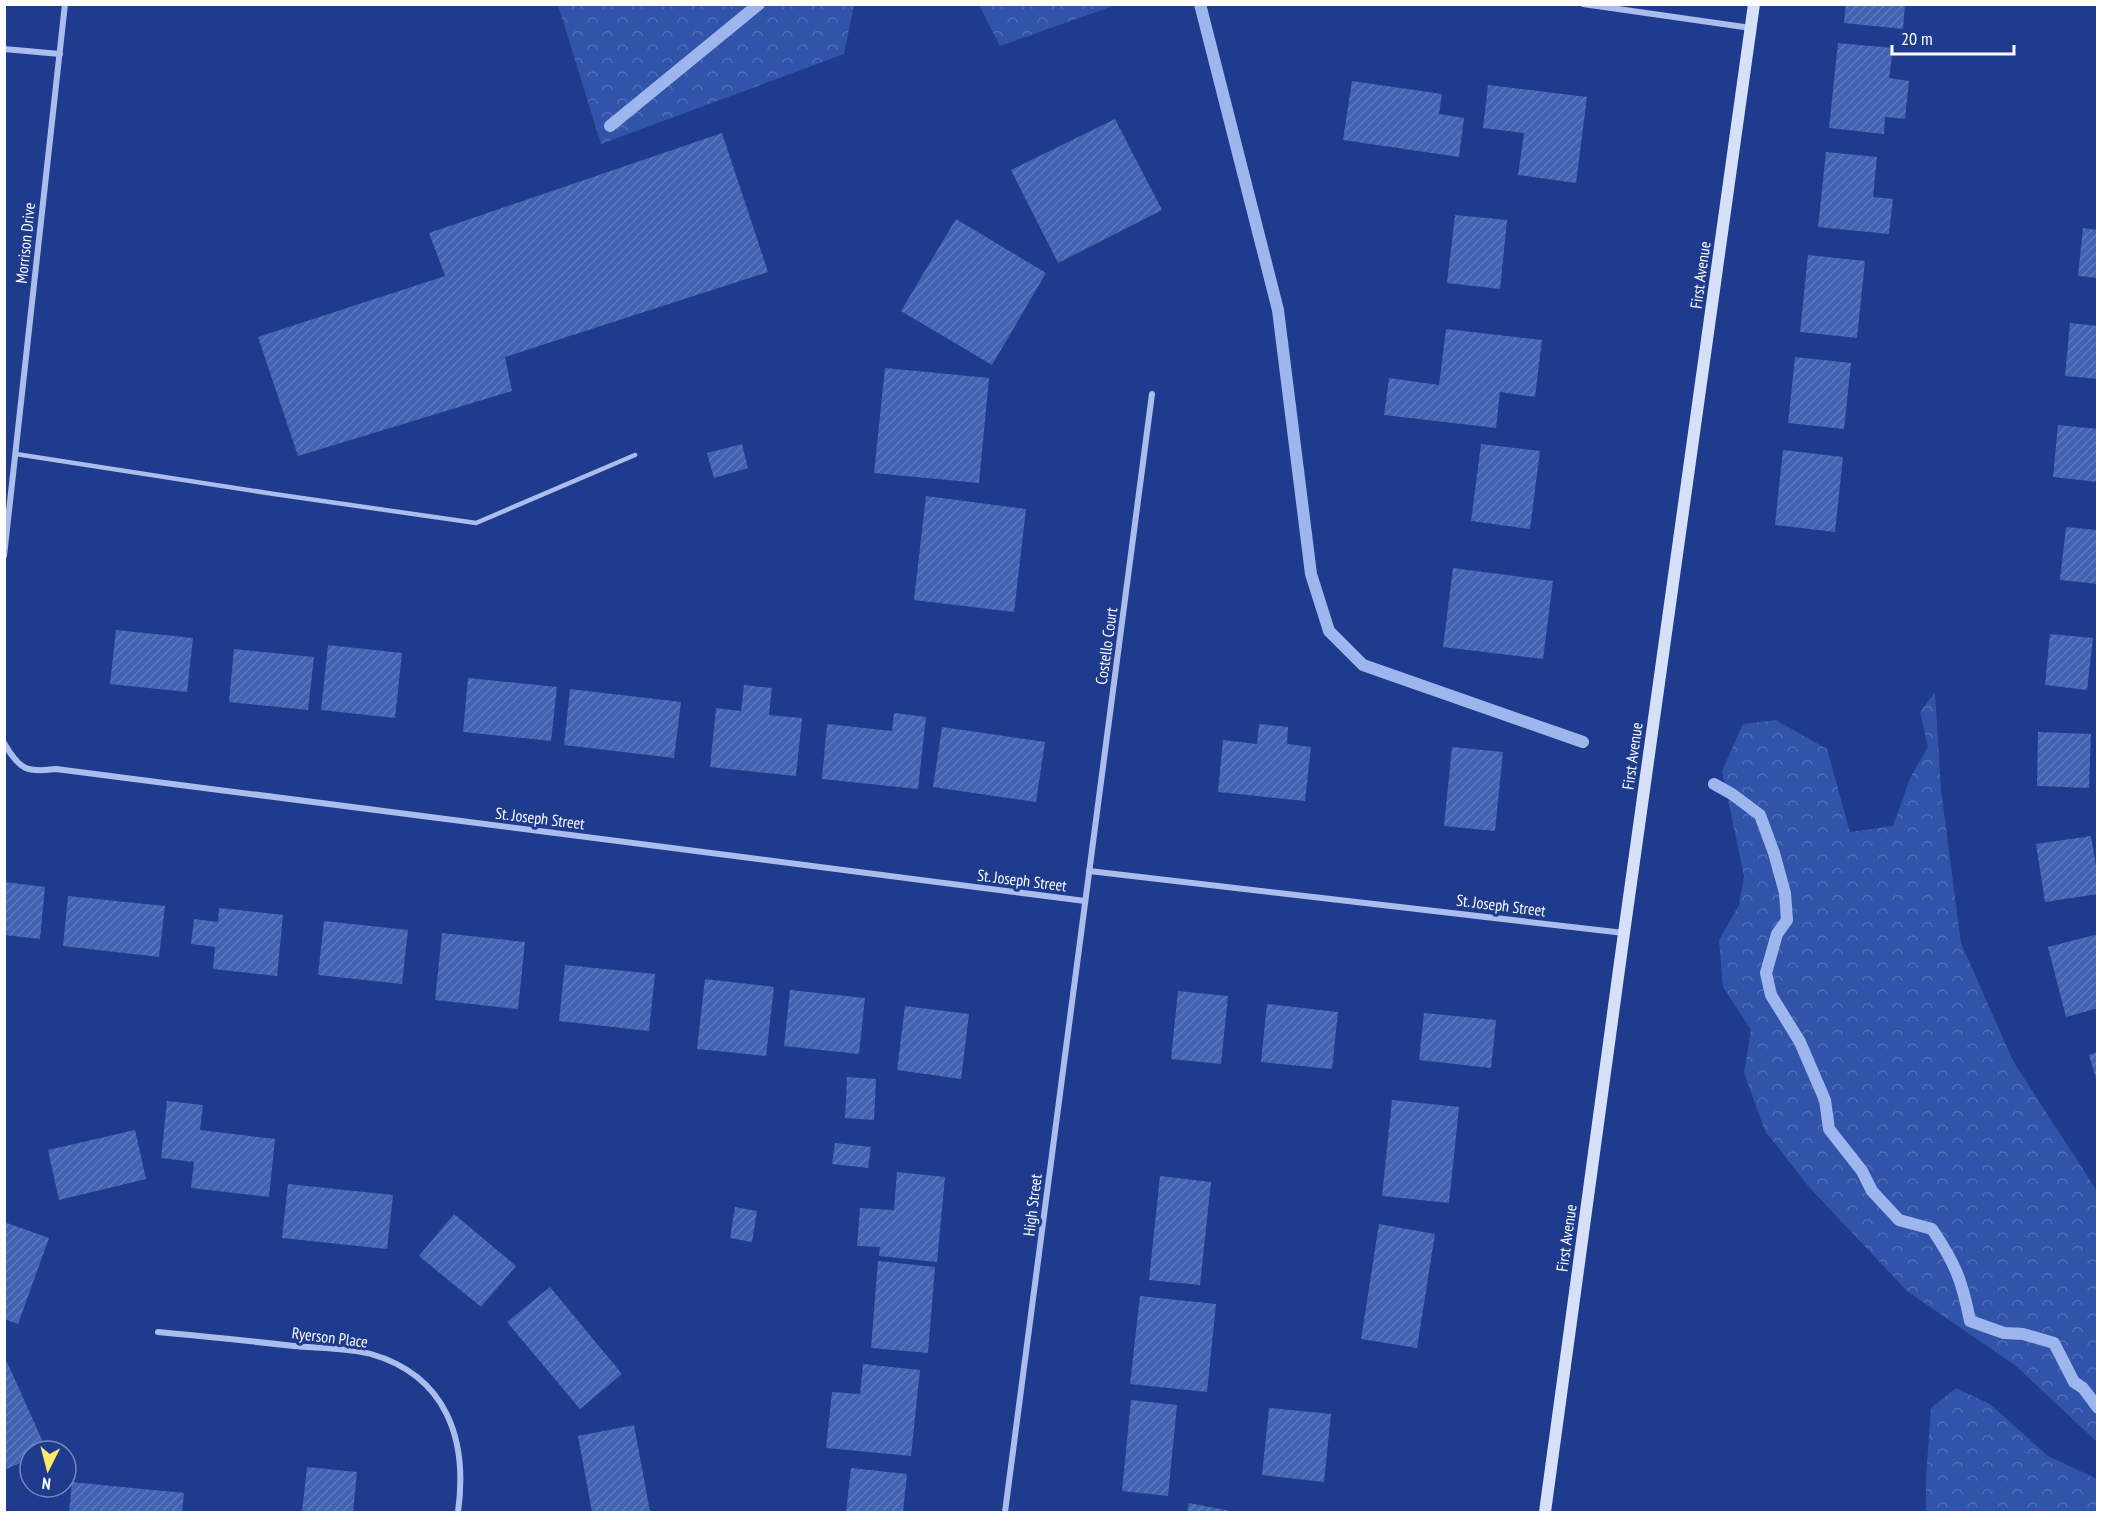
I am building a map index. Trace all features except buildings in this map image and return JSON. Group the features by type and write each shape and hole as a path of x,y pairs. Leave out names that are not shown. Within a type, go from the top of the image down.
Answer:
{"main road":[{"name":"First Avenue","path":"1545,1512 1754,4"}],"street":[{"name":"Morrison Drive","path":"4,556 65,4"},
{"path":"1583,4 1751,28"},
{"path":"4,49 60,54"},
{"name":"Costello Court","path":"1085,901 1152,394"},
{"name":"St. Joseph Street","path":"4,743 15,760 30,770 56,769 1085,901"},
{"name":"St. Joseph Street","path":"1089,872 1624,933"},
{"name":"High Street","path":"1005,1512 1085,901"},
{"name":"Ryerson Place","path":"158,1332 370,1354 412,1374 429,1387 442,1403 452,1423 461,1469 458,1512"}],"lane":[{"path":"16,454 476,523 635,455"}],"green space":[{"path":"558,4 854,5 844,54 601,144"},
{"path":"979,5 1116,5 1000,46"},
{"path":"1935,692 1941,790 1961,943 2013,1061 2097,1191 2097,1442 2016,1366 1907,1291 1809,1187 1765,1131 1744,1073 1751,1030 1723,987 1719,940 1739,905 1744,876 1722,771 1743,724 1776,720 1827,749 1850,832 1893,826 1910,778 1928,747 1920,712"},
{"path":"1956,1388 1990,1404 2048,1456 2097,1479 2097,1512 1926,1512 1931,1408"}],"waterway":[{"path":"610,126 759,4"},
{"path":"1200,4 1278,310 1311,574 1329,631 1363,665 1583,742"},
{"path":"1714,784 1760,815 1774,853 1785,893 1787,920 1777,934 1766,973 1771,995 1800,1042 1825,1100 1829,1129 1862,1171 1872,1191 1899,1220 1932,1229 1957,1272 1970,1321 2004,1333 2023,1334 2054,1343 2074,1382 2083,1388 2098,1408"}]}
